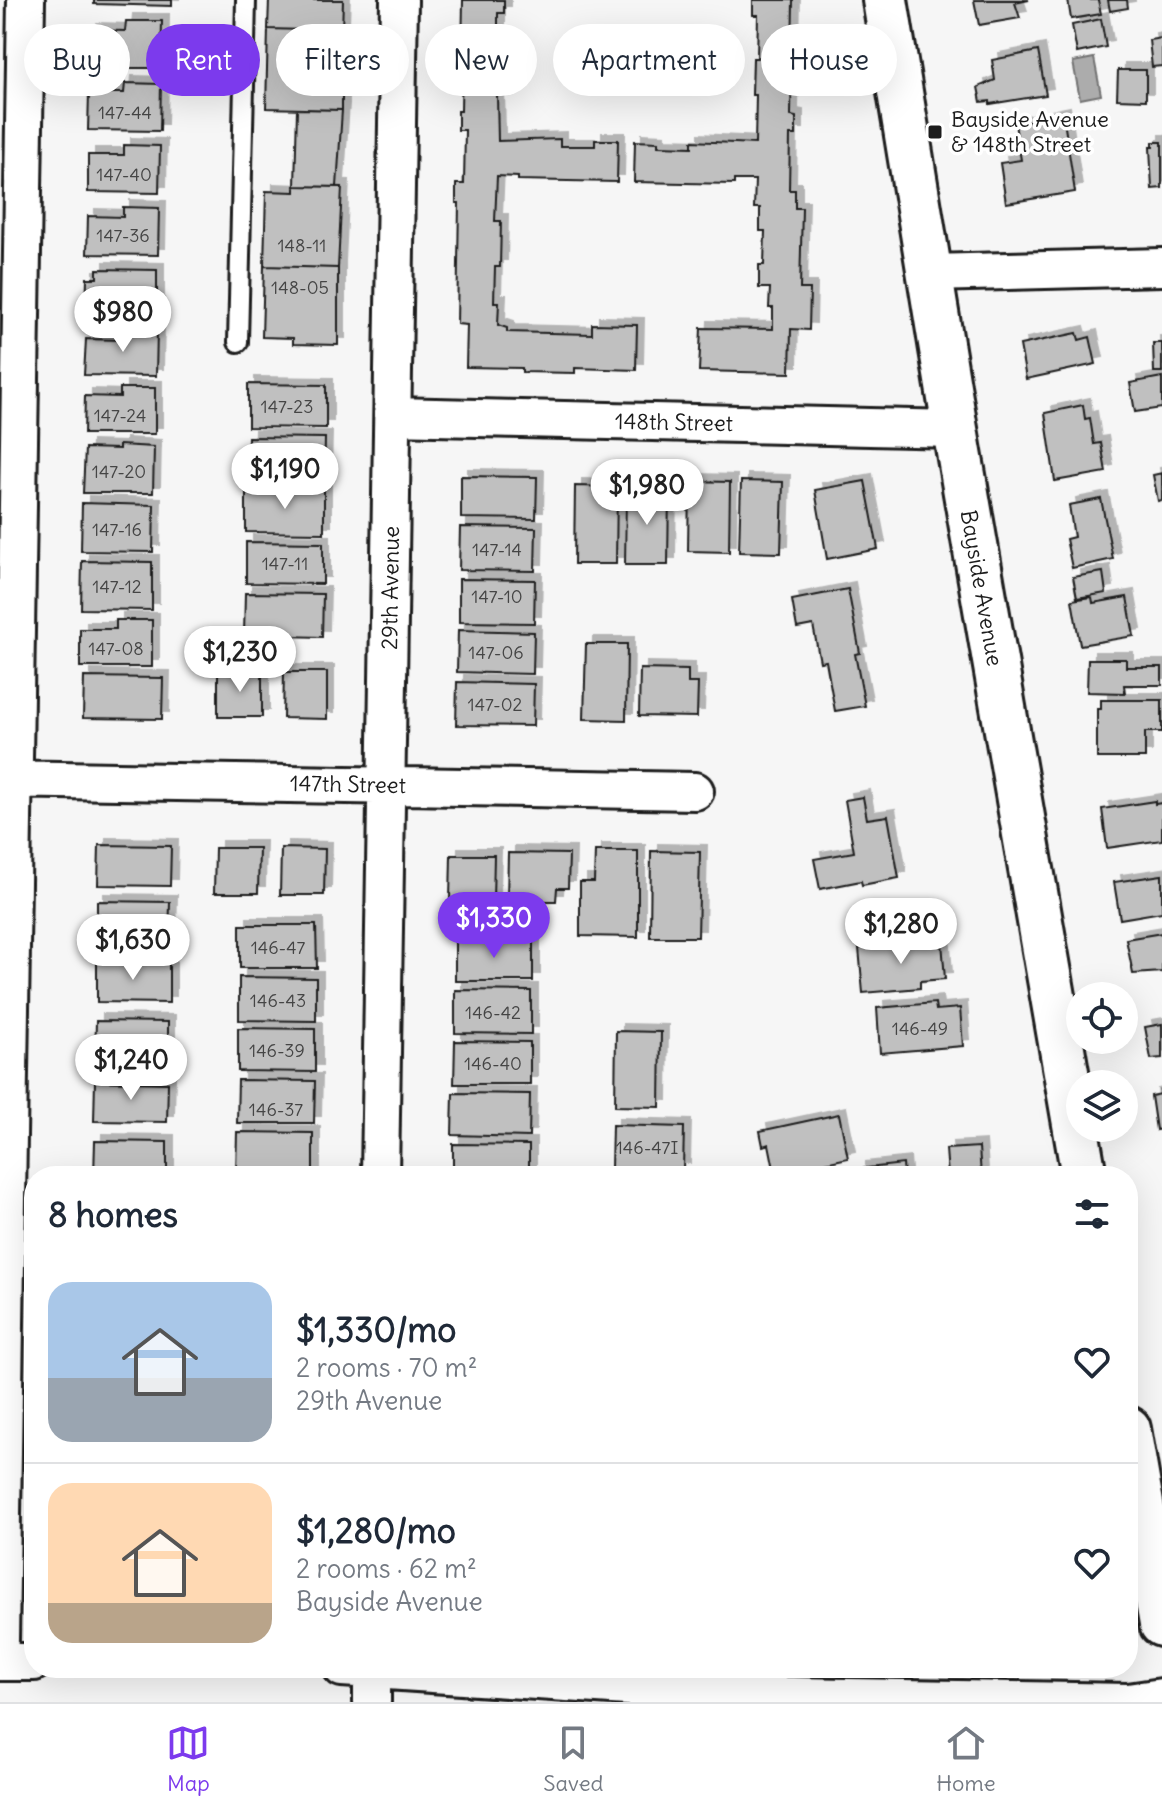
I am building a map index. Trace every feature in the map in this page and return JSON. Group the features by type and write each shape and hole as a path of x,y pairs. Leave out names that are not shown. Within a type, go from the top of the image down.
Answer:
{"street":[{"path":"0,1640 7,779 26,0"},
{"name":"29th Avenue","path":"380,1166 399,0"},
{"name":"Bayside Avenue","path":"885,0 955,429 1082,1166"},
{"path":"931,273 1162,267"},
{"name":"148th Street","path":"393,416 955,429"},
{"name":"147th Street","path":"7,779 695,791"},
{"path":"1138,1486 1162,1624"},
{"path":"0,1662 24,1662"},
{"path":"372,1678 372,1702"},
{"path":"497,1678 746,1698 1128,1702 1162,1697"}],"lane":[{"path":"238,342 246,0"}],"shaded area":[{"path":"1094,58 1101,95 1080,99 1073,62"}],"building":[{"path":"94,0 172,0 172,6 94,4"},
{"path":"269,0 343,0 342,24 276,24 276,29 268,29"},
{"path":"463,0 504,0 504,13 498,13 498,24 463,24"},
{"path":"753,0 793,0 793,24 761,24 761,96 791,96 791,116 796,117 796,135 790,135 789,190 795,190 795,208 802,208 800,289 810,289 809,330 791,329 790,373 699,371 701,328 773,329 773,308 769,308 770,288 759,288 759,265 764,265 765,231 760,231 760,208 754,208 755,180 734,180 734,184 634,182 635,141 658,142 658,146 692,147 692,141 755,144 756,95 752,95 758,15 753,15"},
{"path":"974,0 1029,0 1015,3 1020,18 979,25"},
{"path":"1068,0 1098,0 1101,14 1071,19"},
{"path":"1108,0 1127,0 1128,8 1110,11"},
{"path":"1101,19 1106,47 1077,53 1072,25"},
{"path":"126,21 162,21 162,24 146,24 146,68 130,68 130,24 126,24"},
{"path":"268,29 276,29 276,96 342,96 342,110 266,108"},
{"path":"1162,38 1162,66 1152,67 1149,40"},
{"path":"1038,51 1046,95 990,104 990,101 981,102 978,87 995,80 992,60"},
{"path":"1118,70 1146,70 1146,100 1117,99"},
{"path":"130,83 146,84 146,96 161,96 160,131 88,130 89,96 130,96"},
{"path":"461,96 497,96 498,141 560,139 560,146 595,146 595,140 618,140 617,182 518,180 518,177 497,176 495,221 501,221 500,267 495,267 494,302 499,302 498,325 507,328 507,332 592,334 592,324 637,325 636,370 575,368 575,373 466,367 467,325 457,324 459,203 456,203 456,184 464,184 465,130 458,130 458,111 461,111"},
{"path":"297,109 342,110 337,187 295,186"},
{"path":"1063,114 1075,192 1006,203 1000,163 1021,160 1015,124"},
{"path":"1153,142 1162,142 1162,188 1152,189 1150,147 1153,147"},
{"path":"124,145 160,146 159,193 88,192 88,155 124,155"},
{"path":"295,186 342,187 338,268 264,266 266,191 295,192"},
{"path":"123,207 159,208 158,255 87,254 88,216 123,217"},
{"path":"264,266 338,268 338,345 293,344 293,338 262,337"},
{"path":"97,269 157,270 157,316 86,315 87,278 97,278"},
{"path":"121,328 157,329 156,376 84,375 86,339 121,340"},
{"path":"1077,333 1079,340 1090,337 1096,364 1026,379 1020,345"},
{"path":"1153,343 1162,343 1162,372 1154,372"},
{"path":"1162,377 1162,408 1135,412 1130,383"},
{"path":"248,384 326,385 326,428 248,427"},
{"path":"120,388 155,388 155,434 84,434 85,396 120,397"},
{"path":"1083,405 1085,419 1090,418 1094,444 1101,443 1106,472 1055,481 1045,413"},
{"path":"248,437 325,438 324,481 247,479"},
{"path":"119,445 154,447 153,493 83,493 85,448 119,449"},
{"path":"1162,473 1162,500 1158,501 1153,475"},
{"path":"461,476 537,477 536,519 461,518"},
{"path":"689,481 730,482 729,552 688,551"},
{"path":"741,481 783,482 781,553 739,552"},
{"path":"865,481 878,549 827,559 815,490"},
{"path":"575,486 617,487 616,564 574,564"},
{"path":"626,488 669,489 668,565 625,565"},
{"path":"246,490 324,490 324,533 246,532"},
{"path":"1101,499 1113,559 1072,568 1066,539 1074,537 1069,505"},
{"path":"82,503 154,505 153,552 81,551"},
{"path":"460,527 536,528 535,571 459,570"},
{"path":"246,542 323,543 323,584 246,583"},
{"path":"82,561 152,562 152,610 81,609"},
{"path":"1103,572 1106,593 1077,598 1073,577"},
{"path":"459,579 535,580 534,623 459,622"},
{"path":"848,589 860,653 855,654 865,706 835,711 826,661 820,662 813,625 797,628 792,600"},
{"path":"245,593 323,594 322,637 244,635"},
{"path":"1092,597 1093,603 1127,597 1134,636 1080,645 1072,600"},
{"path":"116,620 152,620 152,667 80,667 80,629 116,629"},
{"path":"458,630 534,632 533,674 457,672"},
{"path":"586,644 627,644 626,720 584,719"},
{"path":"1088,659 1126,659 1126,667 1162,667 1162,685 1124,685 1125,693 1087,692"},
{"path":"640,669 688,670 688,683 698,683 697,717 639,716"},
{"path":"218,671 262,671 262,717 218,717"},
{"path":"284,672 327,672 327,719 283,718"},
{"path":"84,677 163,678 162,719 83,718"},
{"path":"457,682 534,684 533,726 456,725"},
{"path":"1101,700 1162,700 1162,732 1145,732 1145,758 1097,758 1097,709 1101,709"},
{"path":"863,797 867,819 888,816 899,878 820,889 814,859 854,852 845,800"},
{"path":"1155,801 1155,804 1162,803 1162,840 1107,848 1102,809"},
{"path":"99,845 171,846 170,886 98,885"},
{"path":"215,848 259,848 258,893 214,893"},
{"path":"281,848 325,849 324,895 280,895"},
{"path":"595,851 638,851 638,937 580,936 580,882 594,882"},
{"path":"651,851 700,852 698,937 650,937"},
{"path":"508,853 569,854 568,888 557,888 556,901 507,901"},
{"path":"451,855 494,855 493,901 450,900"},
{"path":"1162,875 1162,912 1120,919 1114,882"},
{"path":"97,901 170,902 169,942 97,941"},
{"path":"240,925 316,925 317,968 240,968"},
{"path":"1162,933 1162,972 1133,974 1126,939"},
{"path":"455,939 533,939 533,981 455,981"},
{"path":"942,942 945,979 920,981 920,988 863,993 859,948"},
{"path":"97,961 169,962 169,1003 97,1002"},
{"path":"239,977 316,978 316,1021 239,1020"},
{"path":"455,990 531,991 531,1034 455,1033"},
{"path":"935,1003 936,1010 960,1008 963,1046 880,1053 877,1008"},
{"path":"96,1021 168,1022 168,1062 95,1061"},
{"path":"1162,1024 1162,1058 1151,1059 1145,1027"},
{"path":"238,1028 315,1029 315,1072 238,1071"},
{"path":"616,1031 661,1032 660,1107 615,1106"},
{"path":"455,1041 530,1042 530,1084 454,1084"},
{"path":"238,1080 315,1081 314,1123 237,1123"},
{"path":"95,1081 168,1083 167,1122 94,1121"},
{"path":"1162,1090 1162,1129 1156,1130 1151,1096 1161,1094"},
{"path":"453,1093 530,1094 529,1137 452,1135"},
{"path":"839,1114 848,1158 812,1166 773,1166 769,1144 763,1146 760,1131"},
{"path":"612,1125 684,1127 683,1166 611,1166"},
{"path":"237,1132 313,1133 313,1166 236,1166"},
{"path":"95,1141 167,1142 167,1166 94,1166"},
{"path":"453,1144 529,1145 529,1166 453,1166"},
{"path":"979,1147 980,1166 947,1166 946,1149"}],"place":[{"name":"Bayside Avenue & 148th Street","path":"935,132"}]}
